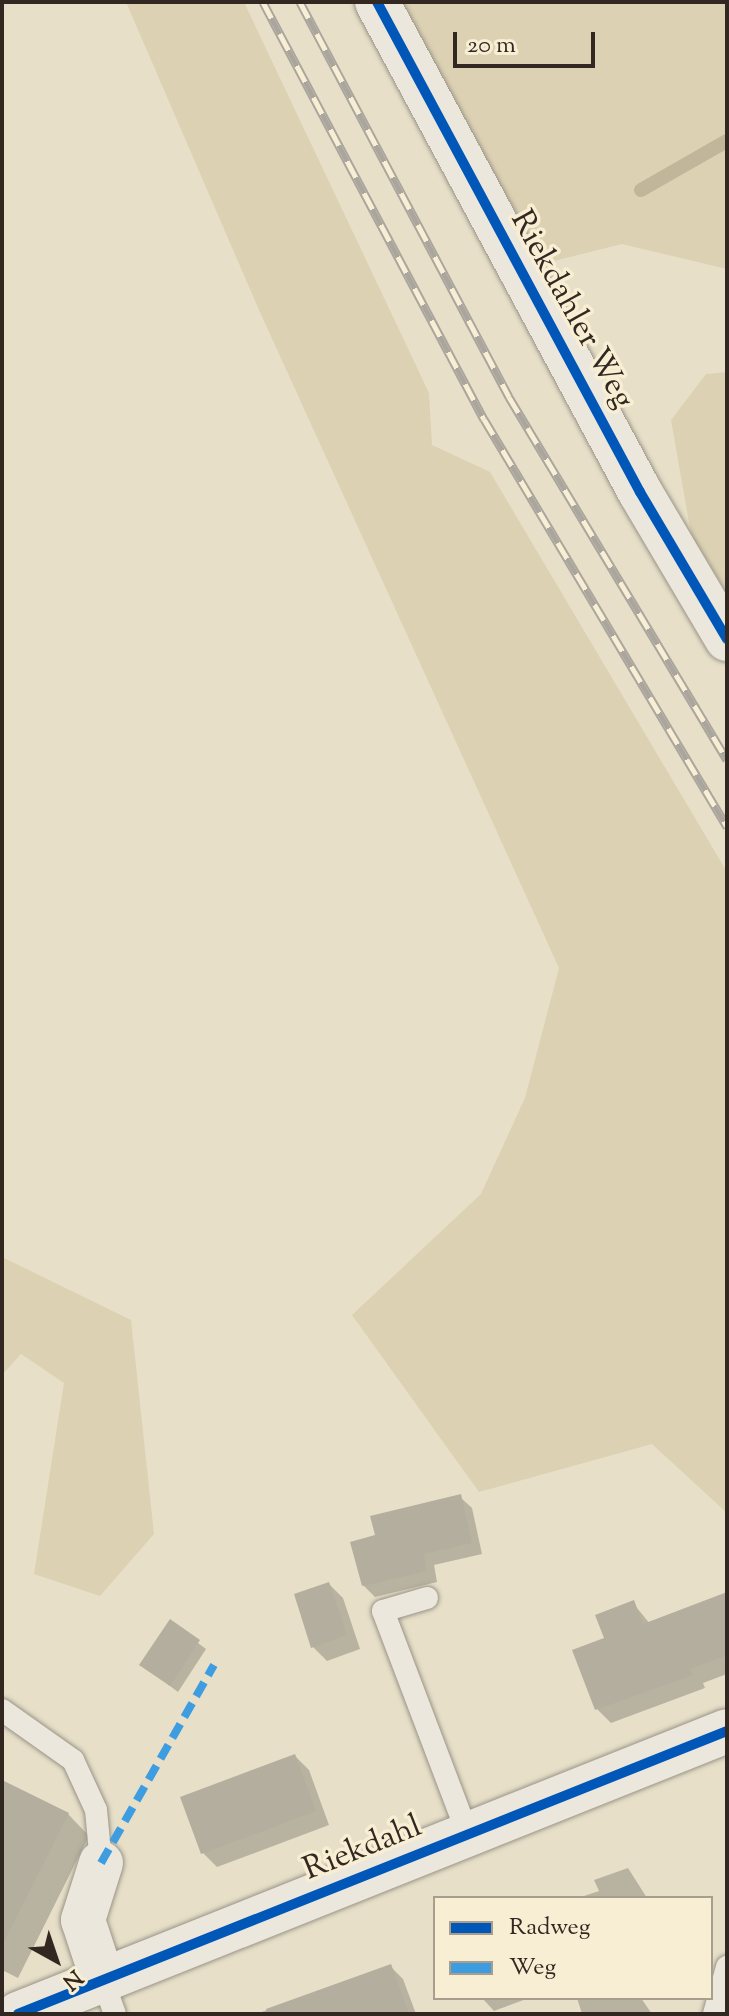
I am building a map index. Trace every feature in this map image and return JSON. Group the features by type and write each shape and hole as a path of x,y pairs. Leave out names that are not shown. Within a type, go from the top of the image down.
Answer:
{"street":[{"name":"Riekdahler Weg","path":"377,2 633,478 727,639"},
{"name":"Riekdahl","path":"18,2014 109,1997 468,1835 727,1731"},
{"path":"101,1863 83,1920 109,1997"}],"lane":[{"path":"427,1598 383,1611 468,1835"},
{"path":"2,1710 73,1760 96,1810 101,1863"},
{"path":"714,2014 727,1967"}],"shaded area":[{"path":"126,2 244,2 429,393 432,445 490,472 727,872 727,1513 652,1444 479,1492 352,1315 481,1194 525,1098 559,968 259,310"},
{"path":"401,2 727,2 727,269 622,244 546,263 440,84"},
{"path":"727,372 727,593 691,534 671,420 706,374"},
{"path":"2,1257 131,1320 154,1534 100,1596 34,1574 64,1383 21,1354 2,1375"}],"building":[{"path":"461,1494 472,1543 424,1554 427,1571 362,1586 350,1542 375,1535 370,1516"},
{"path":"329,1582 347,1635 311,1648 294,1594"},
{"path":"727,1592 727,1655 690,1669 693,1675 595,1710 572,1650 604,1638 595,1615 634,1600 643,1624"},
{"path":"170,1619 200,1640 170,1686 139,1665"},
{"path":"295,1754 316,1811 201,1854 180,1797"},
{"path":"2,1780 69,1813 2,1946"},
{"path":"391,1964 409,2014 267,2014 266,2009"}],"waterway":[{"path":"641,190 727,141"}],"railway":[{"path":"263,2 484,419 727,827"},
{"path":"300,2 509,397 727,760"}],"marked path":[{"path":"101,1863 214,1665"}],"cycle path":[{"path":"377,2 640,492 727,639"},
{"path":"18,2014 727,1731"}]}
